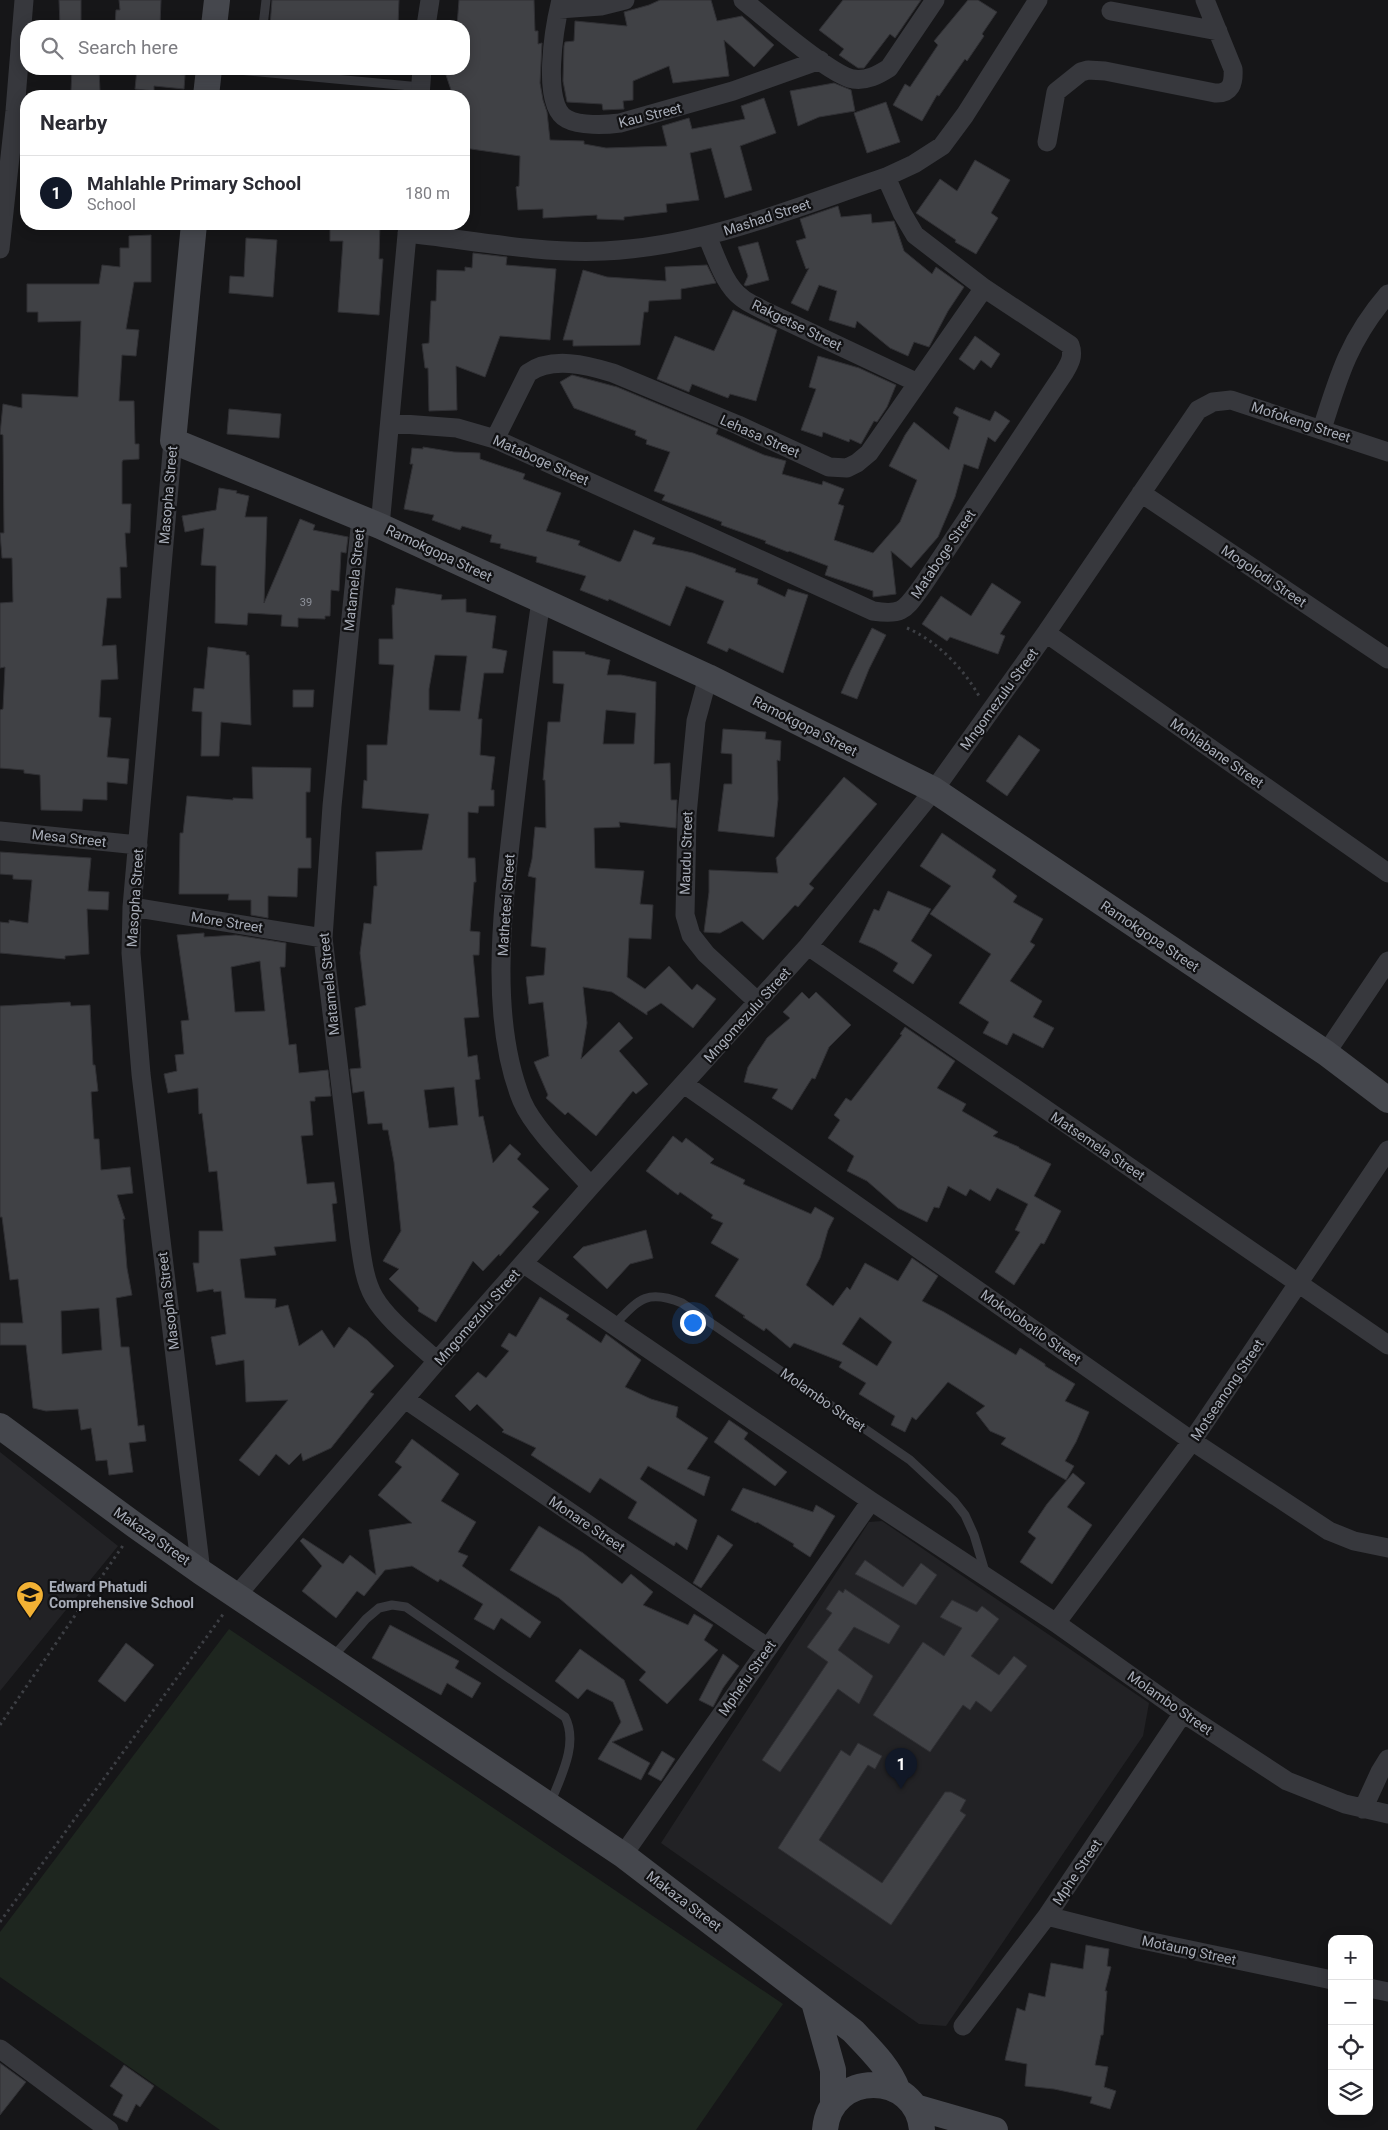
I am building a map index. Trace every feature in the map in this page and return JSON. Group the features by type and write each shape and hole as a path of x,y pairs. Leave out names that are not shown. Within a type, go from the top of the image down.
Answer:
{"street":[{"path":"22,20 24,0"},
{"path":"214,20 216,0"},
{"path":"427,20 430,0"},
{"path":"560,5 601,6 625,0"},
{"path":"743,0 820,60 846,77 855,79 868,79 878,76 889,68 935,0"},
{"name":"Mashad Street","path":"422,230 574,251 604,251 658,246 707,236 886,178 914,164 942,146 965,115 1038,0"},
{"path":"1047,142 1056,92 1074,77 1088,70 1105,71 1215,93 1228,91 1234,80 1233,69 1205,0"},
{"name":"Kau Street","path":"560,5 553,53 551,85 558,110 566,119 602,126 620,124 733,92 820,60"},
{"path":"1111,11 1218,31"},
{"path":"0,249 20,44"},
{"path":"207,90 208,75"},
{"name":"Mataboge Street","path":"390,423 457,428 495,439 873,612 894,614 902,611 923,585 1072,358 1070,345 984,288 915,235 902,213 886,178"},
{"name":"Masopha Street","path":"193,230 132,908 131,954 140,1065 201,1572"},
{"name":"Matamela Street","path":"408,230 390,423 370,522 332,806 323,938 358,1228 366,1275 374,1297 388,1314 437,1361"},
{"name":"Rakgetse Street","path":"707,236 726,278 742,298 763,310 918,383"},
{"name":"Lehasa Street","path":"495,439 528,373 535,368 548,365 567,364 592,367 613,373 738,425 829,467 847,468 857,464 869,453 984,288"},
{"path":"1322,429 1336,383 1350,348 1362,326 1388,294"},
{"name":"Mofokeng Street","path":"1213,402 1231,400 1388,452"},
{"name":"Mngomezulu Street","path":"237,1595 437,1361 591,1186 808,946 934,790 1046,633 1198,410 1213,402"},
{"name":"Ramokgopa Street","path":"173,441 370,522 541,600 708,677 934,790 1326,1053 1388,1100"},
{"name":"Mogolodi Street","path":"1140,494 1388,659"},
{"name":"Mathetesi Street","path":"541,600 528,689 508,859 501,964 503,1009 515,1080 523,1103 539,1127 591,1186"},
{"name":"Mohlabane Street","path":"1046,633 1388,873"},
{"name":"Maudu Street","path":"708,677 696,721 687,815 685,915 691,934 706,954 758,1002"},
{"name":"Mesa Street","path":"0,831 138,845"},
{"name":"More Street","path":"132,908 323,938"},
{"name":"Matsemela Street","path":"808,946 1388,1346"},
{"path":"1326,1053 1388,961"},
{"name":"Mokolobotlo Street","path":"684,1084 1192,1440 1328,1531 1354,1541 1388,1548"},
{"name":"Motseanong Street","path":"1056,1623 1192,1440 1388,1150"},
{"name":"Molambo Street","path":"524,1264 615,1324 871,1501 1056,1623 1183,1713 1287,1781 1363,1809 1388,1814"},
{"name":"Monare Street","path":"405,1399 768,1648"},
{"name":"Makaza Street","path":"0,1426 201,1572 332,1658 623,1855 853,2031 879,2058 912,2110"},
{"name":"Mphefu Street","path":"623,1855 871,1501"},
{"name":"Mphe Street","path":"963,2026 1047,1916 1183,1713"},
{"path":"1363,1809 1388,1759"},
{"name":"Motaung Street","path":"1047,1916 1138,1939 1328,1979"},
{"path":"1373,1989 1388,1992"},
{"path":"814,2002 833,2070 824,2121"},
{"path":"0,2049 109,2130"},
{"path":"824,2121 844,2094 858,2086 874,2084 890,2087 912,2110 995,2130"}],"lane":[{"path":"264,20 266,0"},
{"path":"317,75 421,84"},
{"name":"Molambo Street","path":"615,1324 639,1300 651,1296 666,1296 682,1303 910,1460 954,1501 965,1515 974,1534 987,1578"},
{"path":"332,1658 366,1618 379,1608 392,1605 406,1607 442,1631 565,1717 570,1726 571,1739 566,1760 550,1805"}],"path":[{"path":"902,611 905,627 915,631 946,654 968,676 987,716"},
{"path":"0,1725 136,1526"},
{"path":"0,1922 237,1595"}],"shaded area":[{"name":"Edward Phatudi Comprehensive School","path":"0,1452 118,1546 0,1691"},
{"path":"882,1521 1149,1703 1143,1736 946,2026 919,2024 661,1843 869,1522"},
{"path":"229,1629 783,2004 696,2130 220,2130 0,1977 0,1932"}],"building":[{"path":"59,0 81,0 81,20 60,20"},
{"path":"119,0 161,0 160,20 115,20 116,10 120,10"},
{"path":"272,0 399,0 398,20 270,20"},
{"path":"459,0 534,0 535,31 538,31 538,44 542,43 540,83 547,112 550,140 584,141 584,144 606,148 667,146 662,126 689,118 692,129 745,119 741,106 764,98 776,133 740,146 752,190 725,198 711,148 690,153 699,200 666,204 667,212 624,217 624,220 597,219 597,215 543,218 543,209 518,210 516,187 519,186 520,156 470,149 470,90 451,90 446,75 470,75 470,20 457,20"},
{"path":"660,0 711,0 717,21 742,16 774,45 754,67 724,40 729,76 673,83 669,66 633,81 633,100 623,101 624,109 603,110 602,104 567,102 563,81 564,46 565,42 574,41 575,21 627,26 624,12"},
{"path":"843,0 921,0 895,38 890,34 864,68 858,68 839,55 844,49 819,30"},
{"path":"968,0 978,0 997,12 967,61 965,59 939,96 937,95 922,121 893,105 905,84 910,87 938,45 934,41"},
{"path":"72,75 99,75 100,90 71,90"},
{"path":"136,75 185,75 184,89 154,86 154,90 135,89"},
{"path":"834,83 851,90 855,111 819,117 798,126 790,91"},
{"path":"886,102 900,142 867,153 854,113"},
{"path":"975,160 1010,180 991,213 998,218 976,254 955,242 956,240 916,213 940,179 957,191"},
{"path":"838,206 841,217 871,214 872,223 894,221 904,251 932,274 936,267 964,287 948,311 929,347 914,342 908,356 890,348 857,321 855,328 829,320 837,291 819,285 808,311 791,303 809,268 806,269 796,241 806,238 800,219"},
{"path":"330,230 380,230 379,259 383,259 379,315 338,312 343,241 330,241"},
{"path":"151,235 151,282 134,282 126,329 139,330 136,356 122,355 119,401 134,401 135,444 139,444 139,459 123,460 122,462 122,504 131,504 130,533 125,533 127,567 120,567 121,598 107,598 102,646 116,645 118,679 101,680 99,717 111,718 107,757 129,759 127,784 107,782 107,800 83,799 82,811 41,810 40,775 24,773 24,770 0,768 0,710 3,709 5,667 0,668 0,603 13,602 12,558 2,558 0,533 4,533 3,435 0,434 3,404 22,408 22,394 78,397 81,321 38,322 38,312 27,312 27,284 99,284 102,265 120,267 120,248 129,248 129,236"},
{"path":"246,238 277,240 273,297 229,293 230,276 244,277"},
{"path":"758,242 769,280 746,286 744,285 748,276 738,247"},
{"path":"473,253 507,257 506,265 556,269 550,340 500,336 485,377 456,366 457,410 429,411 428,368 425,368 422,344 429,343 431,301 436,301 437,270 465,271 465,267 472,268"},
{"path":"707,265 716,283 681,289 681,299 649,301 648,312 644,312 640,345 573,346 573,340 563,340 583,270 607,277 666,281 665,267"},
{"path":"733,310 777,330 756,401 730,394 728,398 692,384 689,392 657,379 675,336 714,351"},
{"path":"975,336 1000,354 991,368 981,360 974,370 959,359"},
{"path":"818,356 859,368 896,385 887,407 877,422 874,421 861,444 850,439 849,442 823,432 822,437 801,430 816,389 809,387"},
{"path":"572,375 617,387 718,429 716,434 764,455 786,461 782,474 822,485 823,481 844,489 838,504 844,506 834,540 873,553 900,522 917,480 889,466 914,422 949,450 959,417 953,413 956,407 990,421 995,411 1010,421 995,442 988,437 978,469 964,464 955,497 938,537 911,568 891,551 896,594 873,597 873,591 825,575 828,566 765,543 766,541 721,525 722,522 662,500 665,495 654,491 670,452 646,444 647,440 635,435 636,431 574,408 560,382"},
{"path":"229,409 281,414 279,438 227,434"},
{"path":"423,447 454,452 480,453 480,459 525,474 523,479 561,493 546,531 580,541 578,545 619,562 634,530 655,538 652,544 693,553 736,569 735,572 758,579 757,584 785,597 788,589 808,595 783,673 729,648 727,652 707,643 724,601 686,586 670,626 609,599 608,601 580,590 586,576 536,562 537,557 500,548 501,544 490,542 492,535 462,526 460,530 432,520 434,515 404,509 413,464 410,464 412,448 423,449"},
{"path":"219,488 237,491 236,493 249,496 245,517 267,517 264,603 300,519 315,525 313,530 348,537 346,553 341,552 339,591 331,590 330,616 325,616 325,619 298,618 298,627 281,626 282,615 248,613 247,625 215,623 216,566 201,565 204,528 185,532 182,516 216,510"},
{"path":"992,583 1021,602 1000,634 1005,636 998,654 950,637 947,641 922,624 941,596 971,616"},
{"path":"396,588 442,595 441,600 466,599 466,612 496,616 492,648 507,651 503,673 484,673 478,719 482,719 480,755 495,757 491,790 494,790 494,806 479,806 478,813 468,812 468,858 475,858 476,882 474,882 470,931 480,932 479,955 473,955 479,1017 464,1018 468,1057 477,1055 480,1079 475,1080 479,1117 483,1116 493,1163 510,1144 521,1154 517,1159 549,1189 532,1207 539,1212 500,1256 499,1254 483,1271 473,1261 436,1322 418,1311 419,1308 389,1279 399,1269 383,1261 401,1231 394,1162 388,1130 383,1130 382,1123 368,1124 364,1091 353,1093 350,1069 361,1068 355,1008 366,1005 360,953 364,923 371,924 374,886 377,886 376,852 422,850 429,814 362,808 364,780 367,781 367,745 387,745 394,665 379,664 379,639 393,639 392,605 394,605","holes":["435,655 467,656 460,711 429,710 429,689","454,1087 458,1125 429,1128 424,1090"]},
{"path":"872,628 886,635 857,699 841,693"},
{"path":"208,647 246,652 246,655 249,655 251,725 221,722 219,756 201,756 202,712 192,711 194,688 204,689"},
{"path":"553,651 585,652 585,654 610,660 607,675 621,675 656,682 654,764 670,763 671,800 677,800 676,828 619,822 620,827 594,828 595,868 644,871 640,904 653,905 651,939 629,938 627,977 645,989 669,966 692,990 697,984 716,999 693,1028 661,1003 647,1012 647,1015 612,992 583,987 587,1023 581,1059 619,1022 633,1038 619,1051 648,1084 636,1094 633,1091 596,1136 568,1112 565,1115 546,1098 548,1095 534,1062 549,1056 543,1002 529,1004 526,977 544,975 546,948 531,946 536,878 528,876 532,859 535,827 546,828 545,780 543,780 548,722 560,722 564,684 553,683","holes":["606,710 636,713 634,744 603,744"]},
{"path":"293,690 314,690 313,707 293,707"},
{"path":"723,729 766,732 765,739 781,741 780,761 777,760 778,799 774,837 718,831 724,784 732,784 732,754 721,753"},
{"path":"1019,735 1040,750 1007,796 986,781"},
{"path":"252,767 311,768 310,792 306,792 306,838 311,838 311,868 298,868 297,897 268,896 268,918 251,915 251,900 228,900 229,894 179,894 180,833 183,833 187,796 233,800 233,798 253,799"},
{"path":"844,777 877,804 809,884 814,888 798,907 795,905 763,940 742,921 720,933 704,932 709,892 709,870 778,873 776,858"},
{"path":"942,833 996,870 992,877 1017,896 1013,902 1043,919 1030,942 1035,945 1010,981 1042,1001 1033,1017 1054,1028 1043,1048 1013,1033 1007,1045 983,1033 989,1022 959,1003 991,954 930,914 951,886 920,866"},
{"path":"0,852 91,858 88,891 109,892 108,910 87,909 89,954 65,956 65,959 0,953 0,922 9,923 9,920 28,923 32,880 13,879 13,875 0,874"},
{"path":"888,891 931,909 911,941 932,955 913,984 893,971 898,963 859,942 874,909 879,911"},
{"path":"204,933 204,937 236,935 286,943 285,967 280,967 289,1045 296,1044 299,1073 328,1070 331,1096 315,1097 315,1101 310,1101 313,1135 301,1136 307,1184 334,1182 337,1203 332,1204 336,1241 274,1247 276,1255 240,1259 245,1298 276,1299 275,1308 288,1305 299,1346 322,1330 334,1348 349,1327 367,1340 394,1366 370,1392 374,1394 331,1448 303,1461 301,1453 289,1465 276,1454 259,1476 239,1460 288,1400 246,1402 244,1360 216,1365 211,1337 226,1334 221,1291 214,1292 213,1289 197,1292 193,1263 199,1263 199,1231 223,1231 217,1171 209,1172 202,1113 199,1114 198,1088 168,1093 164,1074 177,1071 175,1055 184,1054 181,1021 189,1020 177,935","holes":["260,961 265,1011 235,1012 231,967"]},
{"path":"802,992 809,999 816,992 851,1025 829,1047 815,1079 812,1078 792,1110 772,1098 778,1089 744,1082 748,1067 767,1038 790,1018 783,1012"},
{"path":"70,1002 71,1006 90,1005 93,1065 95,1065 98,1091 91,1092 94,1139 99,1139 101,1170 130,1167 133,1193 117,1195 125,1219 123,1219 127,1268 132,1295 116,1298 121,1347 129,1347 138,1426 144,1425 146,1441 129,1443 133,1472 109,1475 107,1460 96,1461 91,1428 81,1430 78,1409 46,1411 33,1408 26,1345 0,1345 0,1323 23,1323 18,1279 10,1280 2,1217 0,1217 0,1006","holes":["99,1308 102,1350 62,1354 61,1311"]},
{"path":"905,1027 955,1061 937,1088 966,1104 962,1111 998,1132 993,1136 1051,1164 1034,1196 1061,1211 1044,1244 1041,1243 1014,1285 995,1272 1020,1232 1015,1230 1028,1204 997,1188 990,1201 970,1189 966,1196 948,1186 939,1208 934,1207 927,1222 898,1208 867,1181 847,1171 854,1156 828,1138 840,1120 834,1115 846,1098 851,1101 902,1035 900,1034"},
{"path":"673,1136 682,1143 686,1138 714,1159 710,1163 745,1180 743,1184 811,1214 815,1207 834,1218 828,1230 820,1258 806,1285 833,1306 847,1287 850,1290 865,1263 898,1281 912,1258 938,1276 922,1301 1016,1355 1020,1348 1075,1384 1065,1401 1089,1412 1076,1442 1065,1461 1074,1466 1066,1480 1001,1444 1006,1438 990,1431 976,1413 985,1406 948,1382 916,1420 912,1417 905,1432 891,1425 895,1416 859,1394 866,1383 839,1367 842,1362 794,1343 790,1348 766,1328 764,1331 743,1317 745,1316 715,1296 739,1259 711,1243 723,1223 711,1218 713,1215 680,1192 678,1195 646,1171","holes":["860,1317 892,1342 877,1366 842,1344"]},
{"path":"646,1230 653,1258 630,1264 607,1289 573,1257 583,1247"},
{"path":"540,1297 569,1315 566,1319 601,1343 606,1334 641,1360 625,1387 651,1399 678,1407 676,1417 708,1438 687,1469 710,1477 704,1496 648,1466 640,1479 697,1520 687,1550 676,1542 674,1546 628,1518 637,1502 600,1478 590,1493 531,1455 536,1448 502,1432 504,1430 477,1404 470,1411 455,1396 478,1372 486,1378 509,1351 501,1346 509,1333 516,1337"},
{"path":"729,1420 748,1433 744,1439 787,1472 775,1486 714,1442"},
{"path":"412,1439 459,1474 441,1501 476,1522 458,1552 468,1556 462,1566 541,1622 530,1638 501,1618 494,1630 474,1619 483,1604 440,1579 438,1582 412,1566 385,1570 364,1596 357,1591 336,1618 302,1591 322,1566 300,1541 303,1538 343,1564 350,1555 376,1575 369,1530 412,1523 378,1495 402,1467 395,1462"},
{"path":"1073,1473 1085,1483 1067,1507 1092,1525 1052,1584 1020,1562 1036,1538 1028,1532 1047,1504"},
{"path":"743,1488 813,1512 816,1505 835,1516 810,1557 793,1546 794,1544 757,1522 731,1510"},
{"path":"539,1526 583,1553 622,1584 631,1574 653,1592 643,1605 688,1625 694,1614 713,1625 704,1640 718,1650 667,1704 639,1680 646,1672 559,1598 510,1570"},
{"path":"718,1535 733,1545 701,1588 693,1583"},
{"path":"865,1560 903,1587 921,1563 937,1575 916,1605 855,1574"},
{"path":"845,1589 900,1626 889,1644 854,1627 838,1650 873,1676 859,1704 838,1689 780,1772 762,1760 828,1662 807,1647 832,1613 826,1609 839,1590 843,1593"},
{"path":"952,1600 977,1612 982,1606 999,1619 971,1656 999,1675 1014,1656 1027,1666 991,1712 976,1701 970,1710 963,1705 930,1752 873,1715 923,1642 944,1656 962,1628 940,1617"},
{"path":"390,1625 459,1661 455,1668 481,1683 472,1698 447,1683 441,1695 372,1658"},
{"path":"126,1643 154,1665 125,1702 98,1681"},
{"path":"580,1649 624,1680 643,1730 612,1742 650,1763 641,1780 598,1759 621,1722 613,1702 587,1689 578,1699 555,1681"},
{"path":"723,1654 739,1666 723,1688 713,1707 699,1700"},
{"path":"858,1743 882,1756 875,1769 868,1765 819,1840 882,1883 945,1792 951,1792 966,1800 960,1811 966,1815 891,1925 778,1848 841,1750 850,1756"},
{"path":"662,1751 675,1759 661,1781 648,1774"},
{"path":"1086,1945 1109,1949 1107,1966 1111,1967 1105,1991 1107,1991 1103,2035 1101,2035 1095,2065 1108,2067 1104,2087 1116,2091 1110,2109 1090,2103 1092,2097 1054,2089 1025,2086 1027,2064 1005,2060 1017,2008 1025,2011 1029,1993 1045,1997 1051,1963 1083,1969"},
{"path":"0,2063 26,2082 0,2115"},
{"path":"124,2065 154,2086 140,2107 136,2104 127,2122 113,2115 123,2095 110,2086"}],"place":[{"name":"Edward Phatudi Comprehensive School","path":"30,1619"},
{"name":"Mahlahle Primary School","path":"901,1789"}]}
